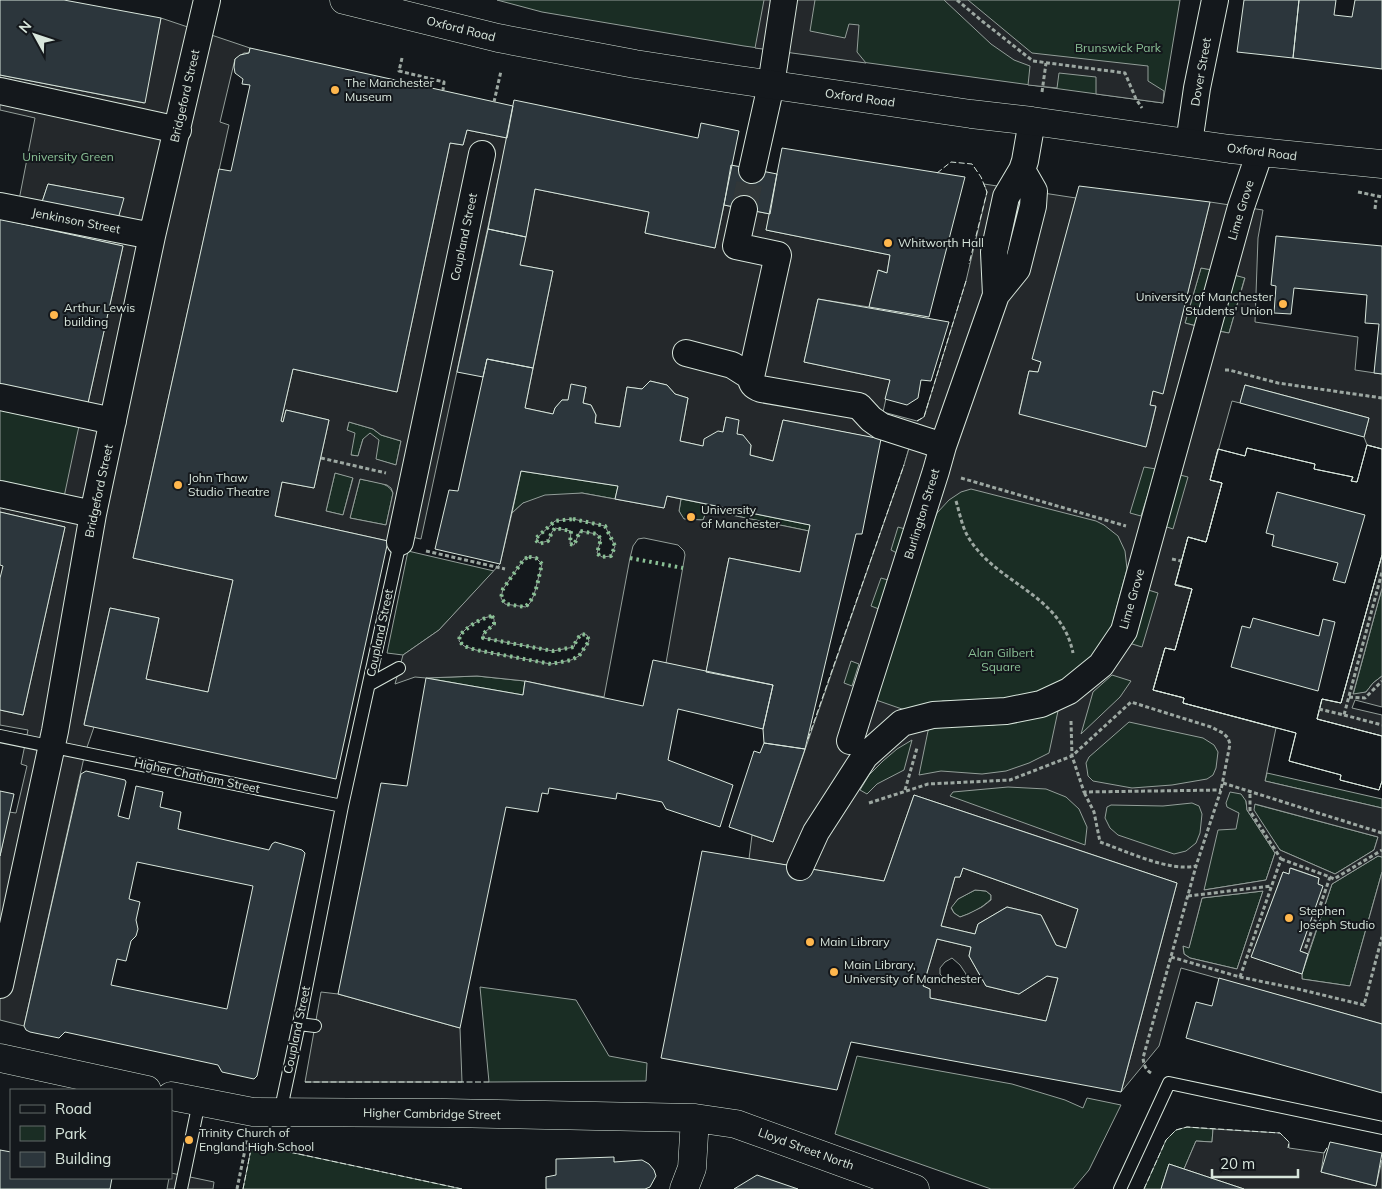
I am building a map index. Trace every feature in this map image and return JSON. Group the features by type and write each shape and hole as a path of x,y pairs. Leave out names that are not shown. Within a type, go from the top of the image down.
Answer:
{"main road":[{"name":"Oxford Road","path":"344,0 498,38 635,64 971,114 1260,152 1382,164"},
{"path":"0,1058 141,1089"},
{"name":"Higher Cambridge Street","path":"172,1096 253,1112 446,1113 695,1118"},
{"path":"684,1189 692,1168 695,1118"},
{"name":"Lloyd Street North","path":"695,1118 736,1124 915,1189"}],"street":[{"name":"Bridgeford Street","path":"0,985 52,747 93,514 152,236 207,0"},
{"path":"752,170 771,85 784,0"},
{"name":"Dover Street","path":"1189,143 1197,88 1215,0"},
{"path":"0,92 178,130"},
{"name":"Burlington Street","path":"816,832 851,737 943,446 996,295 994,252 1006,197 1022,170 1032,121"},
{"name":"Lime Grove","path":"800,867 816,832 866,756 902,723 933,715 1006,711 1041,704 1075,687 1101,666 1124,631 1241,207 1260,152"},
{"name":"Coupland Street","path":"400,542 482,154"},
{"name":"Jenkinson Street","path":"0,206 152,236"},
{"path":"744,209 736,246 778,255 751,377 751,382 754,386 761,389 859,406 871,419 881,426 943,446"},
{"path":"686,353 732,365 751,377"},
{"path":"0,397 113,421"},
{"path":"0,494 93,514"}],"lane":[{"name":"Coupland Street","path":"280,1113 342,806 400,542"},
{"path":"370,684 399,668"},
{"name":"Higher Chatham Street","path":"0,736 342,806"},
{"path":"299,1024 315,1026"},
{"path":"1120,1189 1169,1083 1382,1128"},
{"path":"182,1189 198,1102"}],"path":[{"path":"957,0 1034,61 1124,73 1142,108"},
{"path":"402,58 399,71 444,82 443,90"},
{"path":"1042,92 1046,63"},
{"path":"494,102 502,70"},
{"path":"1375,209 1376,200"},
{"path":"1195,376 1229,370 1278,383 1382,398"},
{"path":"321,458 413,479"},
{"path":"936,471 1150,533"},
{"path":"936,471 955,496 969,540 1002,574 1026,588 1045,604 1057,617 1073,650 1075,687 1072,756 1084,792 1094,812 1100,842 1166,865 1196,866"},
{"path":"400,542 434,554 505,569"},
{"path":"1344,715 1382,572"},
{"path":"1349,697 1365,698 1382,681"},
{"path":"864,806 873,801 928,784 1010,780 1072,756 1131,702 1211,727 1224,733 1230,744 1223,783 1196,866 1143,1058 1146,1070 1169,1083"},
{"path":"1319,709 1382,725"},
{"path":"905,791 926,717"},
{"path":"1223,783 1382,833"},
{"path":"1084,792 1221,790"},
{"path":"1250,792 1250,811 1281,859 1334,879 1382,850"},
{"path":"1240,978 1281,859"},
{"path":"1305,950 1330,877"},
{"path":"1188,896 1271,886"},
{"path":"1171,957 1240,978 1298,989 1364,1005 1382,937"},
{"path":"236,1189 248,1137"}],"green space":[{"name":"Brunswick Park","path":"497,0 1180,0 1163,103 744,46 542,12"},
{"path":"1201,268 1213,270 1197,326 1185,323"},
{"path":"1233,275 1245,277 1229,333 1218,331"},
{"path":"0,384 88,403 65,527 0,512"},
{"name":"Alan Gilbert Square","path":"929,400 1019,414 1214,464 1210,480 1222,483 1206,542 1188,537 1175,584 1192,589 1165,648 1153,690 1184,698 1183,703 1255,722 1246,801 1247,810 1275,853 1266,880 1204,890 1205,883 1177,883 914,795 884,881 799,768 904,465 917,421 924,417"},
{"path":"349,422 373,429 381,435 401,441 396,465 375,459 363,439 358,456 351,455 347,430"},
{"path":"521,471 618,486 615,499 582,493 523,503 512,513"},
{"path":"335,473 353,477 343,515 326,511"},
{"path":"360,479 383,484 391,489 393,493 386,525 350,518"},
{"path":"681,499 810,525 809,531 707,510 703,520 683,519 679,511"},
{"path":"408,551 494,571 439,630 403,655 387,653"},
{"path":"1382,588 1382,676 1366,692 1353,695"},
{"path":"477,676 525,681 523,695 426,678"},
{"path":"1267,773 1382,799 1382,808 1265,781"},
{"path":"1254,804 1378,837 1374,850 1335,874 1280,850 1253,810"},
{"path":"1378,856 1382,857 1382,872 1350,986 1302,979 1302,974 1332,884"},
{"path":"975,890 986,891 991,895 991,899 980,908 960,917 954,913 951,907 958,899"},
{"path":"1263,891 1237,969 1190,958 1184,954 1183,946 1189,947 1202,898"},
{"path":"480,987 576,1000 609,1056 647,1063 646,1081 489,1082"},
{"path":"857,1056 1012,1084 1065,1100 1083,1108 1087,1098 1121,1105 1089,1170 1073,1189 991,1189 835,1134"},
{"path":"1187,1127 1213,1129 1212,1142 1196,1141 1184,1169 1169,1164 1161,1189 1144,1189 1166,1140 1176,1130"},
{"name":"Trinity Church of England High School","path":"252,1144 462,1189 243,1189"}],"shaded area":[{"path":"764,0 815,0 810,31 845,38 849,24 859,25 857,52 866,63 755,48"},
{"path":"944,0 968,0 1032,53 1148,66 1148,81 1164,91 1163,103 1096,94 1096,77 1059,73 1057,88 1028,85 1030,66 1014,60 991,44"},
{"path":"161,18 250,48 249,53 244,53 235,59 220,122 229,125 133,558 233,580 208,692 146,679 159,618 110,608 84,724 94,727 85,753 24,1026 0,1020 0,856 9,812 16,813 27,766 21,764 28,730 0,725 0,710 23,715 65,527 0,512 0,484 64,497 79,426 0,408 0,384 88,403 123,246 0,219 19,200 35,118 0,110 0,75 144,103","holes":["48,184 123,198 42,202"]},
{"path":"467,130 507,138 421,539 412,537 388,541 275,516 282,482 314,488 329,420 286,410 283,422 281,421 293,369 397,392 450,143 463,145","holes":["349,422 373,429 381,435 401,441 396,465 376,459 379,440 370,433 363,439 358,456 351,455 355,433 347,430","335,473 353,478 343,515 326,511","360,479 387,485 391,488 393,493 386,525 350,518"]},
{"path":"984,184 1076,198 1033,359 1041,362 1038,372 1029,371 1019,413 1146,447 1156,407 1150,405 1153,391 1163,393 1210,202 1263,210 1258,238 1255,322 1358,337 1355,370 1382,374 1382,449 1367,445 1364,437 1369,418 1245,385 1240,403 1232,401 1210,480 1222,483 1206,542 1188,537 1175,584 1192,589 1175,650 1165,648 1153,690 1184,698 1183,703 1276,728 1265,781 1382,808 1382,857 1378,856 1332,884 1308,954 1300,951 1322,886 1318,884 1319,878 1291,868 1289,874 1283,872 1252,957 1302,974 1302,979 1350,986 1382,872 1382,1024 1181,968 1159,1046 1121,1092 1177,883 914,795 884,881 749,859 752,835 773,842 910,445 783,420 773,461 750,455 751,445 737,434 726,417 723,432 705,439 703,446 680,441 688,398 675,394 667,385 650,381 642,389 627,387 620,427 595,423 596,415 591,405 583,403 586,387 568,400 562,400 555,408 553,414 525,408 553,271 520,265 535,189 649,212 645,233 715,248 724,205 770,214 766,230 890,255 887,273 879,270 869,307 818,299 804,362 890,380 883,412 917,421 924,417 966,281 987,192","holes":["1010,219 1021,222 1014,249 1004,246","1201,268 1212,270 1196,326 1185,323","1234,275 1245,278 1229,333 1218,331","1144,467 1156,469 1141,516 1130,513","1176,474 1188,477 1173,529 1161,525","971,489 1096,521 1104,525 1118,536 1125,551 1127,569 1112,625 1105,643 1064,683 1043,691 998,702 943,701 910,710 876,700 926,539 937,513 949,500 961,492","898,527 905,529 897,553 891,550","881,578 888,580 879,609 871,606","1145,589 1158,593 1142,647 1129,643","851,661 859,664 852,686 844,683","1112,675 1131,681 1120,697 1081,734 1093,692","1058,711 1049,753 1029,763 1006,771 982,774 941,771 919,775 928,731 935,725 993,725 1020,721","1129,722 1203,738 1214,745 1218,752 1216,768 1213,775 1207,779 1172,785 1132,788 1093,781 1088,776 1086,763 1089,757","912,740 904,770 877,784 867,794 860,790 869,775 883,761 897,749","1008,787 1046,789 1066,797 1079,809 1087,827 1085,845 950,796 953,792","1230,792 1241,794 1246,801 1247,810 1275,853 1266,880 1204,890 1218,830 1236,829 1239,813 1227,807 1226,803","1192,803 1199,806 1202,814 1200,833 1196,843 1186,851 1174,854 1118,835 1110,828 1105,818 1107,807 1111,805 1163,806","1255,804 1378,837 1374,850 1335,874 1280,850 1254,810","1263,891 1237,969 1190,958 1184,954 1183,946 1189,948 1202,898"]},
{"path":"582,493 664,508 667,496 681,499 679,511 684,519 703,520 707,510 809,531 800,572 729,558 706,672 666,663 685,555 678,545 644,538 638,539 633,546 604,697 525,681 477,676 415,677 395,684 403,655 439,630 500,564 512,513 523,503 545,495","holes":["573,519 605,526 615,546 611,556 602,557 597,553 601,539 597,534 580,531 574,545 570,544 571,531 555,528 548,541 539,543 536,539 555,521","529,557 536,558 542,564 534,595 526,607 505,604 501,598 503,589 524,559","492,616 494,624 483,634 483,638 553,651 574,647 581,634 587,635 589,641 579,656 571,660 551,664 464,646 459,641 460,635 469,626"]},
{"path":"1382,555 1382,588 1353,694 1366,692 1382,676 1382,707 1355,700 1352,708 1382,715 1382,736 1317,719 1322,699 1341,703"},
{"path":"963,868 1078,909 1066,948 1056,945 1041,915 1007,907 978,924 975,934 941,926 955,877 960,877","holes":["975,890 986,891 991,895 991,900 968,914 960,917 951,908 958,899"]},
{"path":"937,939 971,947 969,956 986,986 1019,994 1047,976 1058,978 1046,1021 930,998 930,989 923,986","holes":["952,958 966,974 965,982 955,984 947,981 940,974 940,968"]},
{"path":"321,992 338,994 460,1028 462,1082 305,1082"},
{"path":"1213,1129 1280,1133 1289,1142 1289,1148 1324,1153 1321,1172 1376,1186 1382,1160 1382,1189 1244,1189 1184,1169 1196,1141 1212,1142"},
{"path":"172,1173 214,1182 213,1189 167,1189 169,1179 172,1179"}],"building":[{"path":"0,0 64,0 161,18 145,103 0,75"},
{"path":"1244,0 1299,0 1293,58 1237,52"},
{"path":"1299,0 1336,0 1334,15 1352,17 1355,0 1382,0 1382,69 1293,58"},
{"path":"250,48 513,106 507,138 467,130 463,145 450,143 397,392 293,369 281,421 283,422 286,410 329,420 314,488 282,482 275,516 388,541 336,779 84,725 110,608 159,618 146,679 208,692 233,580 133,558 219,169 231,171 250,85 242,84 243,79 235,73 235,59 240,55 249,53"},
{"path":"514,100 698,138 701,123 739,131 715,248 645,233 649,212 535,189 526,237 488,229"},
{"name":"Whitworth Hall","path":"782,148 965,177 929,317 869,307 878,270 887,273 890,255 766,230"},
{"path":"731,165 777,174 770,214 724,205"},
{"path":"48,184 124,198 118,219 42,202"},
{"path":"1079,186 1210,202 1163,394 1153,391 1150,405 1156,406 1146,447 1019,414 1029,371 1038,372 1041,362 1032,359"},
{"name":"Arthur Lewis building","path":"0,219 123,246 88,403 0,384"},
{"path":"488,229 526,237 520,265 553,271 533,368 487,359 483,377 457,372"},
{"name":"University of Manchester Students' Union","path":"1276,236 1382,246 1382,374 1374,373 1379,324 1365,323 1367,295 1294,288 1291,314 1274,313 1276,286 1271,285"},
{"path":"818,299 949,322 931,381 921,380 918,398 907,405 885,399 890,380 804,362"},
{"path":"487,359 533,368 525,408 553,414 555,408 562,400 568,400 571,384 586,387 583,403 591,405 596,415 595,423 620,427 627,387 642,389 650,381 667,385 675,394 688,398 680,441 703,446 704,439 718,431 723,432 726,417 739,420 737,434 743,435 751,445 750,455 773,461 783,420 881,439 862,534 856,534 805,749 764,743 763,729 773,685 706,672 729,558 800,572 810,525 667,496 664,508 615,499 618,486 521,471 500,564 435,549 449,490 458,491"},
{"path":"1245,385 1369,418 1364,437 1240,403"},
{"path":"1367,445 1382,449 1382,555 1341,703 1322,699 1317,719 1382,736 1382,781 1379,790 1340,780 1341,775 1289,761 1296,733 1183,703 1184,698 1153,690 1165,648 1175,650 1192,589 1175,585 1188,537 1206,542 1222,483 1210,480 1218,449 1245,456 1247,448 1315,464 1314,469 1353,477 1351,481 1357,482","holes":["1277,492 1365,515 1345,583 1333,580 1338,563 1272,546 1274,535 1266,533","1253,618 1319,636 1323,619 1335,622 1318,691 1231,667 1242,626 1250,628"]},
{"path":"1367,445 1382,449 1382,555 1341,703 1322,699 1317,719 1382,736 1382,781 1379,790 1340,780 1341,775 1289,761 1296,733 1183,703 1184,698 1153,690 1165,648 1175,650 1192,589 1175,585 1188,537 1206,542 1222,483 1210,480 1218,449 1245,456 1247,448 1315,464 1314,469 1353,477 1351,481 1357,482"},
{"path":"0,512 65,527 23,715 0,710 0,578 3,566 0,565"},
{"path":"653,660 773,685 763,729 678,709 668,760 733,785 720,827 666,809 662,802 617,793 616,799 549,788 548,794 542,793 538,812 506,807 460,1028 338,994 381,783 407,786 426,678 523,695 525,681 643,706"},
{"path":"764,743 805,749 773,842 729,827 754,751 760,753"},
{"path":"86,771 125,780 118,816 129,819 136,786 163,792 160,807 181,812 178,829 269,850 275,842 302,850 305,853 257,1076 254,1079 222,1072 218,1065 65,1032 59,1038 26,1030 24,1026 81,774","holes":["137,862 253,886 227,1009 111,985 117,959 126,961 131,941 136,936 138,929 136,920 140,902 129,899"]},
{"path":"0,791 14,794 0,856"},
{"name":"Main Library","path":"914,795 1177,883 1121,1092 851,1042 837,1090 661,1058 702,851 884,881","holes":["963,868 1078,909 1066,948 1056,945 1041,915 1007,907 978,924 975,934 941,926 955,877 960,877","937,939 971,947 969,956 986,986 1019,994 1047,976 1058,978 1046,1021 930,998 930,989 923,986"]},
{"name":"Stephen Joseph Studio","path":"1290,868 1319,878 1318,884 1323,886 1300,951 1308,954 1302,974 1251,957 1283,872 1289,874"},
{"path":"1219,978 1382,1024 1382,1093 1186,1038 1196,1002 1212,1006"},
{"path":"1330,1142 1382,1153 1376,1186 1321,1172"},
{"path":"0,1150 10,1152 10,1179 112,1179 110,1189 0,1189"},
{"path":"614,1157 614,1162 642,1160 649,1164 656,1176 650,1187 645,1189 546,1189 546,1177 556,1175 556,1159"},
{"path":"1169,1164 1244,1189 1161,1189"},
{"path":"757,1175 798,1189 734,1189"}],"tunnel":[{"path":"744,209 752,170"}],"hedge":[{"path":"573,519 605,526 615,546 611,556 601,557 597,553 601,539 597,534 580,531 574,545 570,544 571,531 555,528 548,541 539,544 535,539 555,521 573,519"},
{"path":"529,557 536,558 542,564 532,598 525,607 506,604 501,598 503,589 524,559 529,557"},
{"path":"630,558 683,568"},
{"path":"492,616 494,624 483,634 483,638 553,651 574,647 581,634 587,635 589,641 579,656 571,660 551,664 476,650 464,646 459,641 460,635 471,626 492,616"}],"fence":[{"path":"937,173 951,162 972,164 981,177 987,192 969,264"},
{"path":"917,421 924,417 966,281"},
{"path":"808,739 904,465"},
{"path":"305,1082 489,1082"},
{"path":"1144,1189 1166,1140 1176,1130 1187,1127 1280,1133 1289,1142 1288,1148"},
{"path":"243,1189 252,1144 462,1189"},
{"path":"1324,1153 1328,1146"}],"place":[{"name":"The Manchester Museum","path":"335,90"},
{"name":"Whitworth Hall","path":"888,243"},
{"name":"University of Manchester Students' Union","path":"1283,304"},
{"name":"Arthur Lewis building","path":"54,315"},
{"name":"John Thaw Studio Theatre","path":"178,485"},
{"name":"University of Manchester","path":"691,517"},
{"name":"Stephen Joseph Studio","path":"1289,918"},
{"name":"Main Library","path":"810,942"},
{"name":"Main Library, University of Manchester","path":"834,972"},
{"name":"Trinity Church of England High School","path":"189,1140"}],"park label":[{"name":"University Green","path":"68,157"}]}
